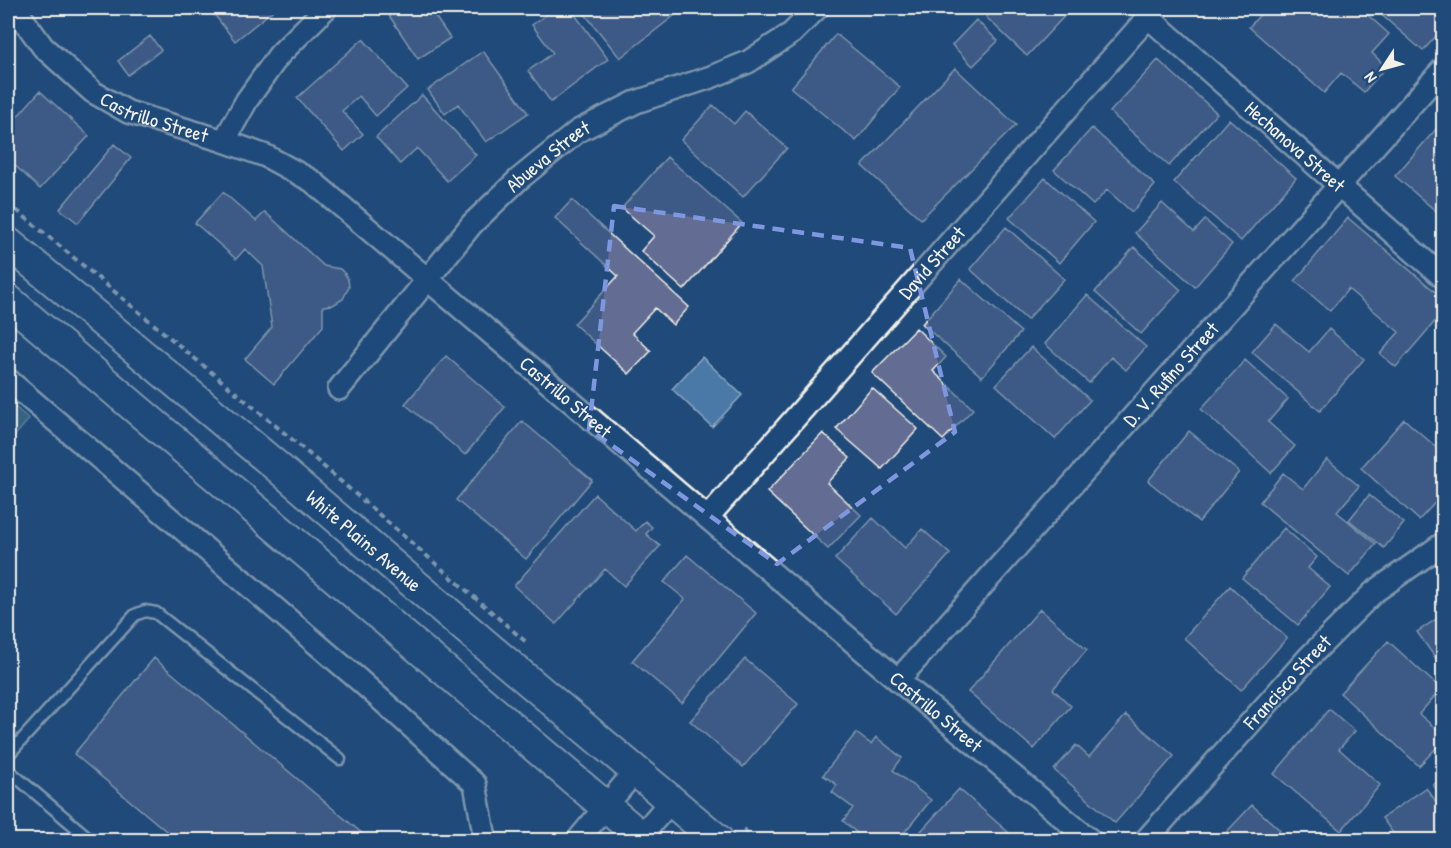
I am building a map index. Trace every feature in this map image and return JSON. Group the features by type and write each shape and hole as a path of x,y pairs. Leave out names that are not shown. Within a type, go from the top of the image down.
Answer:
{"street":[{"name":"Castrillo Street","path":"15,8 43,47 93,92 128,112 266,156 312,181 898,680 1090,840"},
{"path":"224,141 246,100 279,55 326,8"},
{"name":"Abueva Street","path":"339,389 472,224 519,179 578,131 636,102 748,62 792,33 817,8"},
{"name":"Hechanova Street","path":"1152,12 1443,278"},
{"name":"David Street","path":"708,517 1152,12"},
{"name":"D. V. Rufino Street","path":"898,680 1443,68"},
{"name":"White Plains Avenue","path":"8,243 275,465 718,840"},
{"path":"8,300 641,839 671,801"},
{"path":"8,380 358,680 475,784 484,833 482,840"},
{"name":"Francisco Street","path":"1146,840 1309,657 1374,592 1443,543"},
{"path":"578,840 636,770"}],"lane":[{"path":"8,755 135,615 145,611 156,613 340,759"},
{"path":"8,770 91,840"}],"highlighted area":[{"path":"614,206 910,248 955,432 777,564 589,429"}],"green space":[{"path":"8,401 29,419 8,444"}],"water":[{"path":"702,357 742,395 712,427 672,389"}],"building":[{"path":"209,8 276,8 235,41"},
{"path":"384,8 452,8 436,18 450,38 418,59"},
{"path":"556,8 570,8 608,59 551,102 528,71 553,53 532,25"},
{"path":"580,8 684,8 620,58"},
{"path":"995,8 1071,9 1027,56 986,17"},
{"path":"1266,8 1360,8 1389,34 1372,53 1386,67 1364,92 1341,73 1324,93 1249,27"},
{"path":"1381,8 1444,8 1444,27 1423,51 1377,11"},
{"path":"976,20 998,41 973,66 952,45"},
{"path":"836,34 900,87 856,141 791,88"},
{"path":"150,36 161,50 128,75 118,61"},
{"path":"363,39 407,88 376,116 359,96 342,111 363,134 344,151 297,98"},
{"path":"483,51 528,113 486,142 458,104 445,114 428,90"},
{"path":"1158,60 1217,113 1169,166 1110,112"},
{"path":"955,68 1016,125 921,219 862,166"},
{"path":"40,91 89,136 40,189 8,159 8,127"},
{"path":"422,95 476,155 447,181 417,148 400,164 376,137"},
{"path":"713,105 734,124 745,111 787,148 743,197 681,140"},
{"path":"1229,119 1296,178 1241,241 1174,182"},
{"path":"1444,120 1444,218 1395,176"},
{"path":"1092,128 1155,185 1132,212 1107,190 1093,205 1054,170"},
{"path":"114,144 131,158 78,223 60,209"},
{"path":"667,157 742,223 684,290 641,251 654,236 622,208"},
{"path":"1045,178 1094,222 1059,263 1009,218"},
{"path":"223,192 256,221 265,212 324,266 340,269 348,279 349,287 343,299 333,305 323,306 323,326 274,384 245,359 272,327 263,266 245,249 236,259 195,223"},
{"path":"572,200 689,307 673,325 655,308 632,333 651,351 629,374 574,324 618,276 555,218"},
{"path":"1162,203 1194,232 1205,220 1232,244 1195,287 1135,233"},
{"path":"1348,218 1444,299 1444,311 1396,367 1380,354 1399,332 1348,289 1330,311 1295,281"},
{"path":"1006,227 1064,279 1027,320 970,269"},
{"path":"1134,247 1181,290 1141,334 1095,292"},
{"path":"961,279 1021,332 982,377 922,324"},
{"path":"1087,295 1146,347 1126,370 1111,357 1089,383 1045,344"},
{"path":"1276,324 1309,352 1329,329 1364,359 1320,411 1252,352"},
{"path":"916,328 946,357 933,371 973,409 943,440 872,373"},
{"path":"1031,347 1090,400 1055,439 996,385"},
{"path":"446,356 505,407 465,455 405,404"},
{"path":"1245,360 1288,399 1268,422 1295,446 1271,473 1201,409"},
{"path":"872,388 918,429 882,469 836,429"},
{"path":"1404,419 1444,454 1444,493 1419,520 1361,468"},
{"path":"522,421 592,480 526,559 456,500"},
{"path":"1189,431 1239,472 1199,522 1148,481"},
{"path":"823,433 850,458 827,483 861,515 828,549 767,492"},
{"path":"1327,459 1359,486 1337,512 1376,544 1349,576 1260,502 1283,473 1303,489"},
{"path":"595,494 636,531 645,521 652,527 646,534 660,546 624,586 605,569 556,624 514,586"},
{"path":"1369,495 1404,523 1384,548 1349,520"},
{"path":"873,518 905,548 922,529 950,554 896,614 835,559"},
{"path":"1284,528 1317,557 1308,568 1330,587 1298,625 1242,578"},
{"path":"687,555 756,613 682,703 632,661 685,599 664,582"},
{"path":"1230,586 1287,638 1241,690 1184,638"},
{"path":"1040,609 1087,650 1053,689 1071,706 1034,749 968,692"},
{"path":"1444,614 1444,670 1417,632"},
{"path":"1388,641 1441,689 1419,714 1444,736 1444,740 1419,766 1340,693"},
{"path":"154,658 370,840 177,840 74,754"},
{"path":"745,659 798,704 743,767 690,721"},
{"path":"1329,709 1355,731 1339,749 1380,785 1341,831 1274,774"},
{"path":"1126,715 1174,756 1115,823 1054,770 1076,745 1089,757"},
{"path":"856,733 871,744 876,737 902,758 893,770 931,800 898,840 853,839 857,833 843,821 853,808 832,792 837,785 823,775"},
{"path":"1444,777 1444,800 1433,785"},
{"path":"1426,788 1444,812 1444,840 1398,840 1382,818"},
{"path":"959,789 1017,840 913,840"},
{"path":"1252,805 1280,830 1270,840 1219,840"}]}
